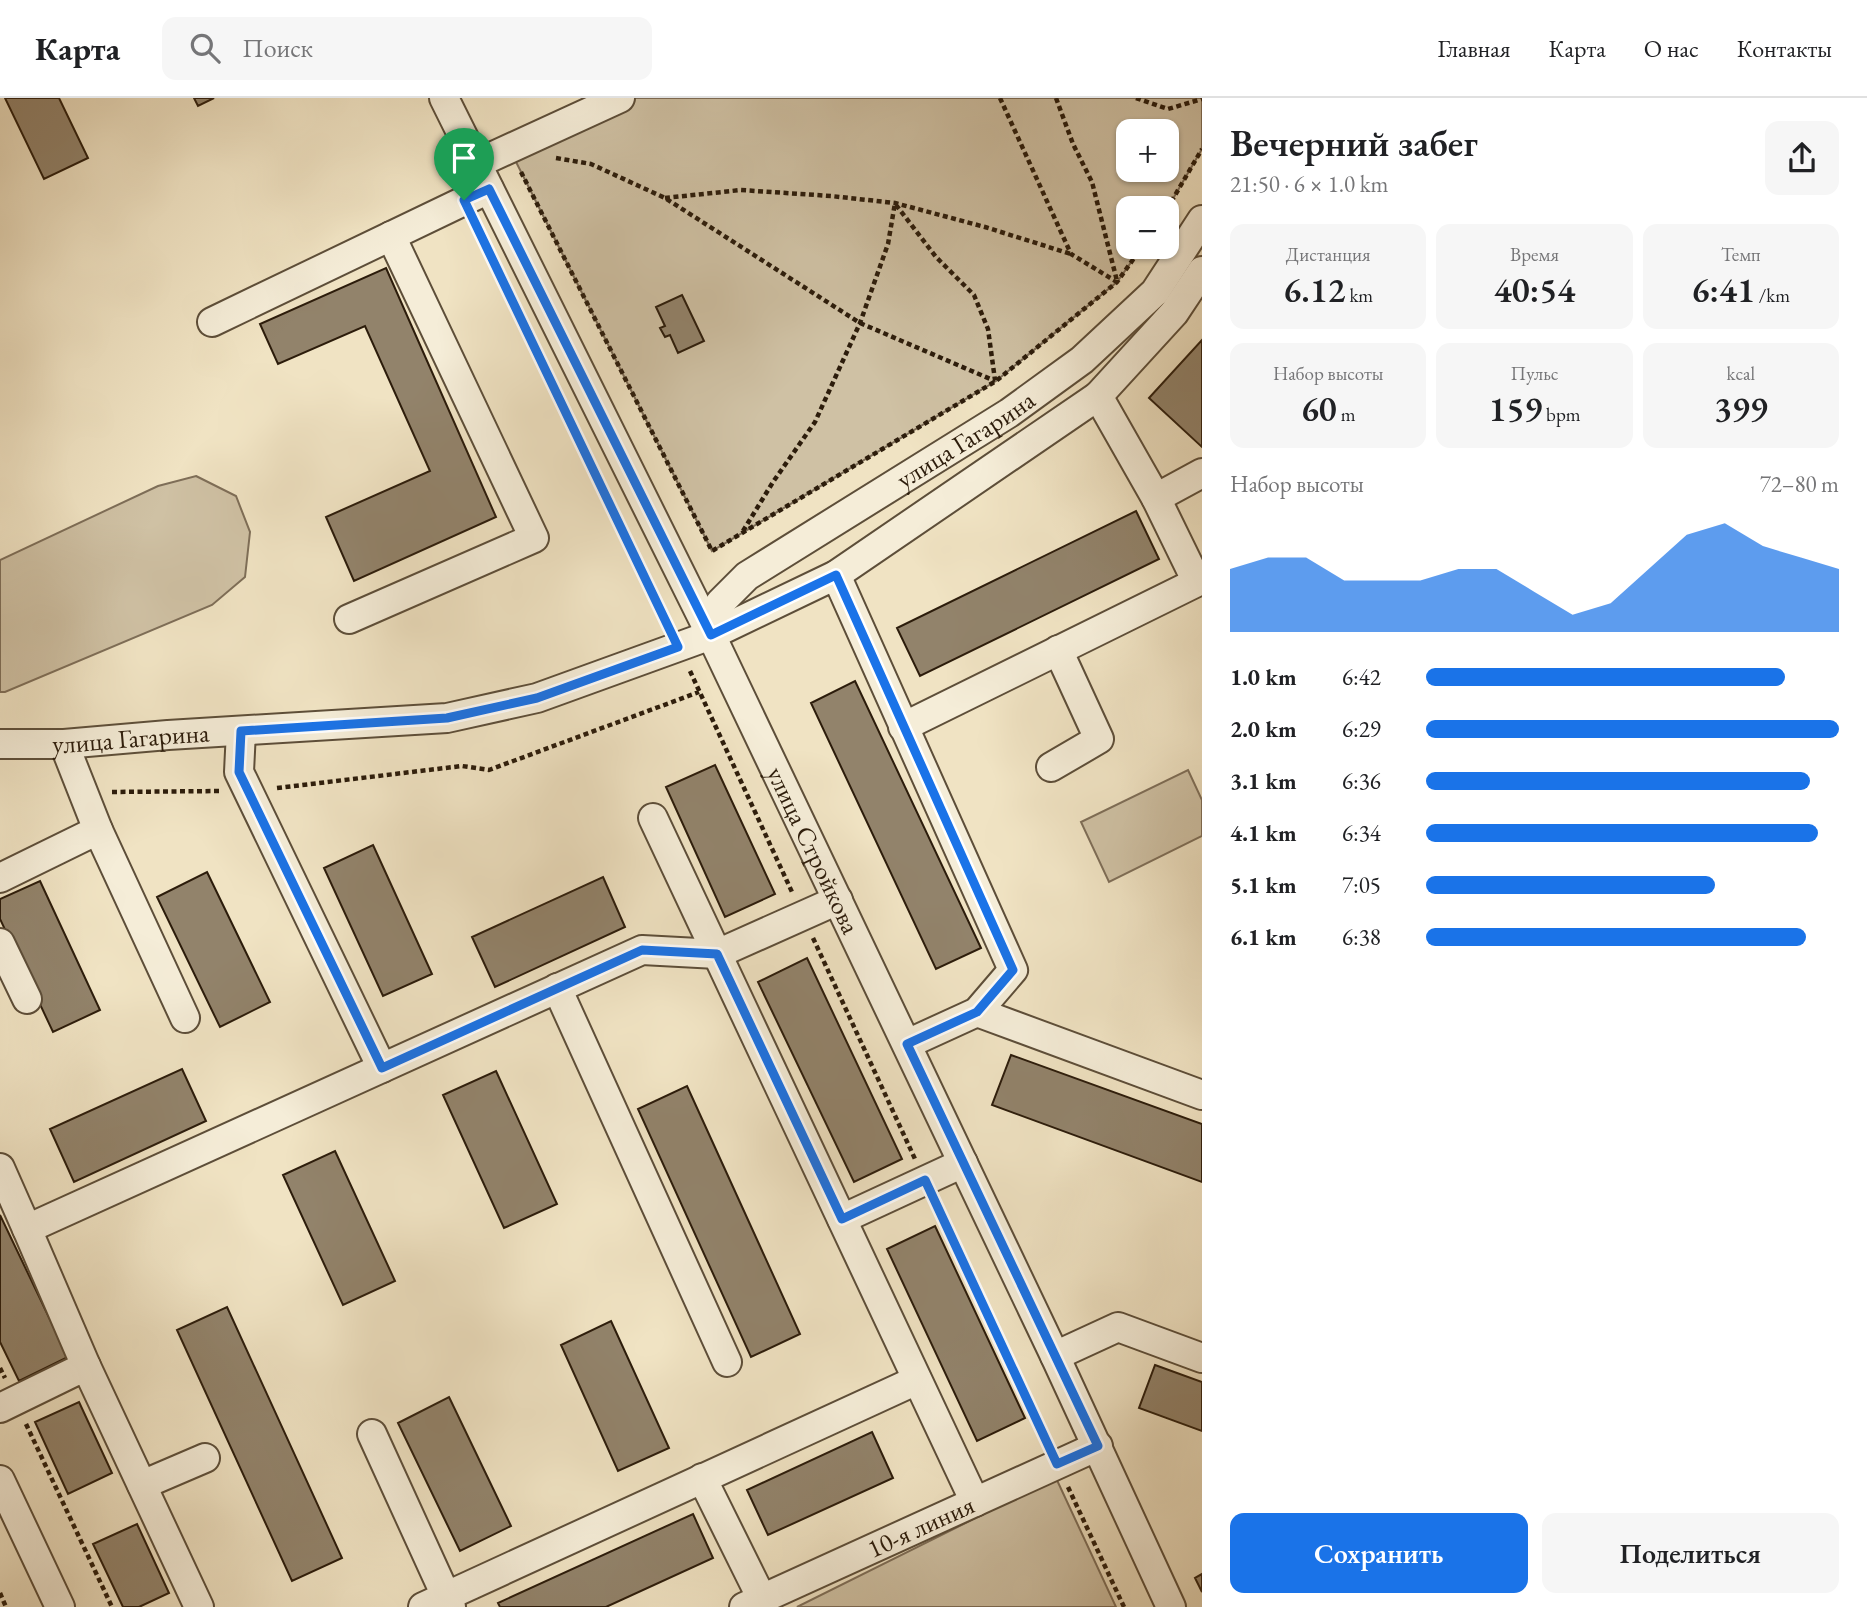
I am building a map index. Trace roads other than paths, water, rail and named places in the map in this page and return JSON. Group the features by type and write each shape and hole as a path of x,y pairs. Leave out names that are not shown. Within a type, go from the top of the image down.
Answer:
{"street":[{"name":"улица Стройкова","path":"444,98 711,635 1098,1446 1171,1607"},
{"path":"476,164 620,98"},
{"path":"212,322 489,189"},
{"name":"улица Гагарина","path":"711,635 720,603 747,576 1009,413 1082,360 1154,292 1202,220"},
{"path":"349,619 534,538 390,236"},
{"name":"улица Гагарина","path":"0,744 64,744 447,718 537,698 711,635 836,575 1037,440 1098,396 1198,285"},
{"path":"903,727 1058,650 1200,588 1156,498 1098,396"},
{"path":"1156,498 1202,473"},
{"path":"836,575 1013,970 977,1012 907,1044"},
{"path":"1051,767 1099,739 1058,650"},
{"path":"241,731 239,772 382,1068"},
{"path":"64,744 98,830 185,1018"},
{"path":"653,818 975,1502"},
{"path":"0,878 98,830"},
{"path":"26,1228 642,950 717,954 838,900"},
{"path":"0,943 27,999"},
{"path":"557,988 727,1362"},
{"path":"977,1012 1202,1095"},
{"path":"842,1219 963,1163"},
{"path":"0,1168 86,1366 199,1607"},
{"path":"1055,1356 1118,1327 1202,1358"},
{"path":"8,1404 86,1366"},
{"path":"372,1434 440,1604 702,1478 917,1380"},
{"name":"10-я линия","path":"753,1603 1098,1446"},
{"path":"142,1485 205,1458"},
{"path":"702,1478 753,1603"},
{"path":"0,1480 60,1607"}]}
